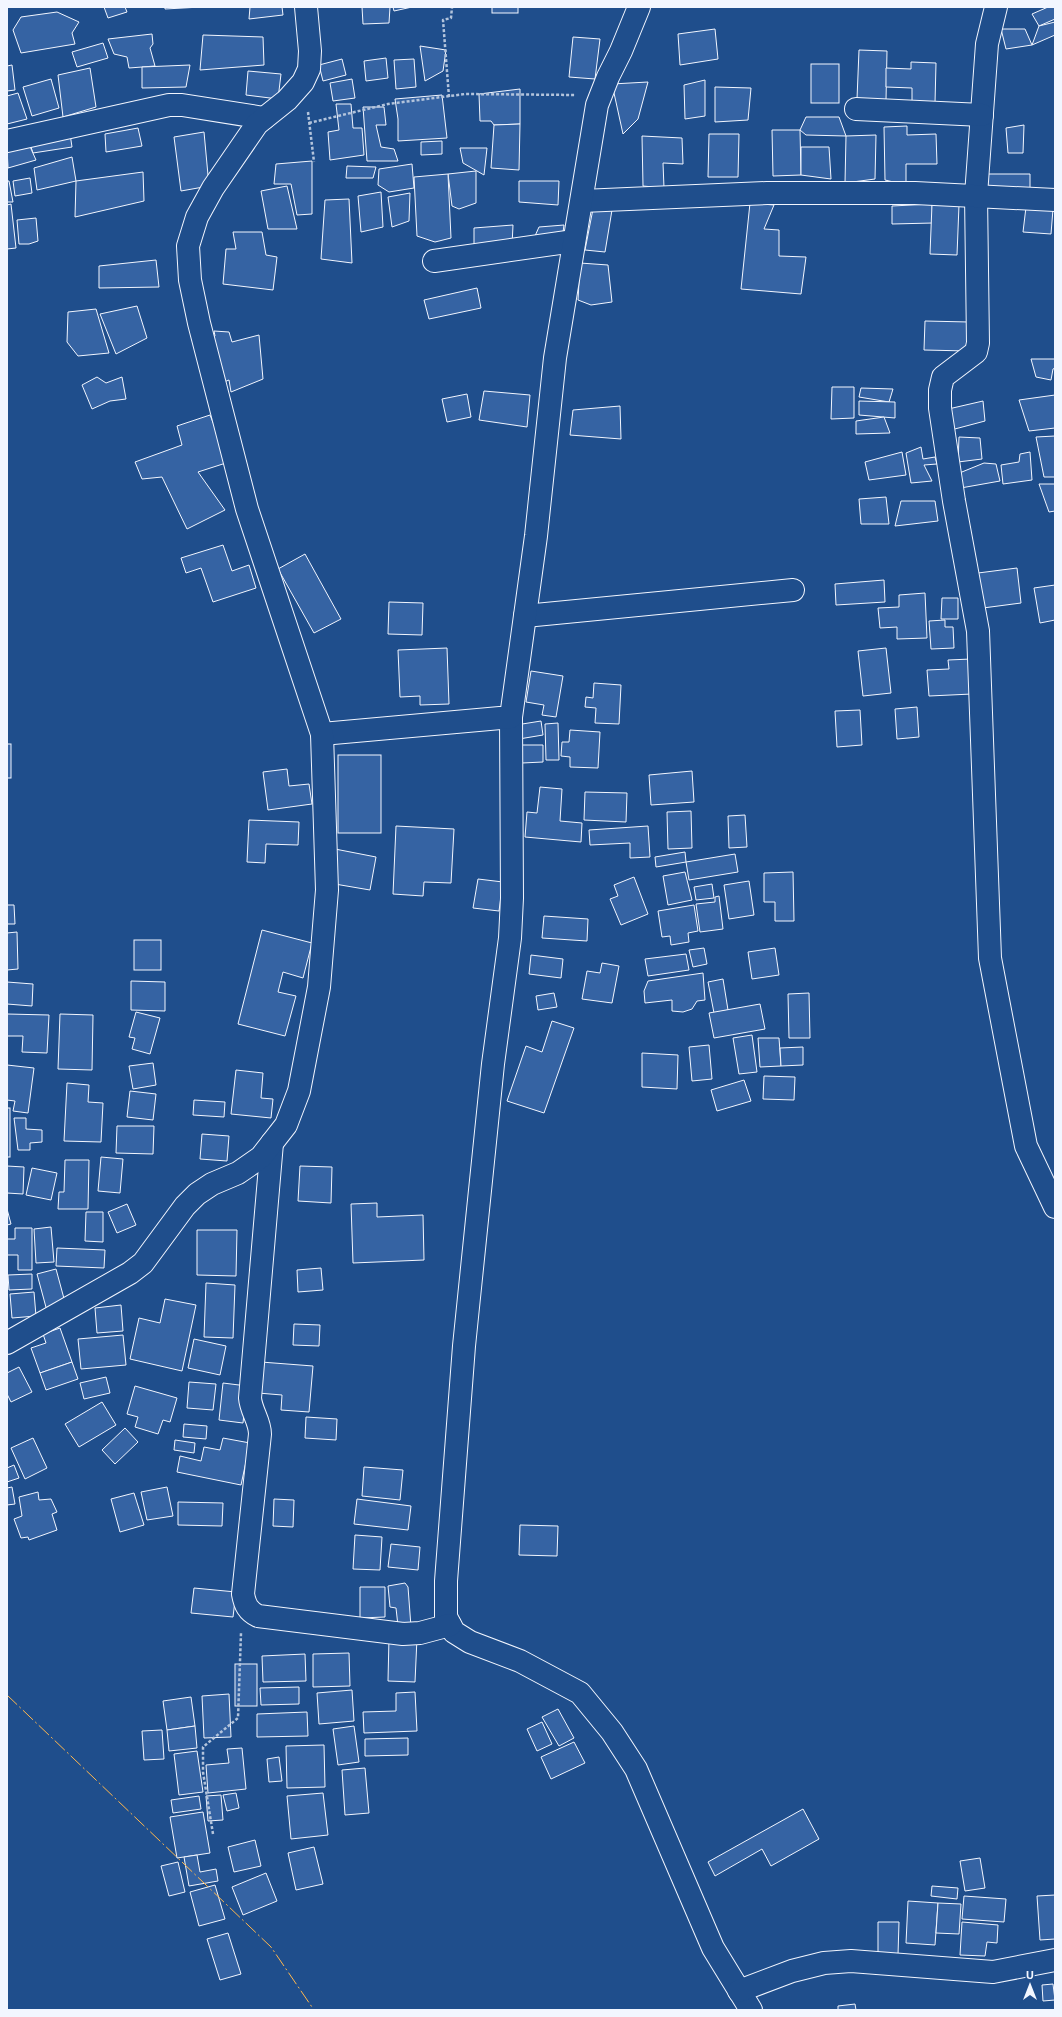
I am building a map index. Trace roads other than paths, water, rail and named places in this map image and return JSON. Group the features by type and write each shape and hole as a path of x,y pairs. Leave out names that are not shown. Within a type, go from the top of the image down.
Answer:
{"street":[{"path":"7,1343 123,1277 143,1263 185,1206 197,1194 212,1184 238,1174 261,1157 286,1125 299,1091 319,987 327,890 322,734 247,509 199,324 190,280 188,246 197,217 213,188 257,124 287,100 303,82 309,69 310,51 306,7"},
{"path":"639,7 636,18 608,77 598,105 574,241 551,389 536,536 511,717 512,898 510,938 492,1064 464,1346 446,1581 446,1617 454,1632 470,1642 520,1661 580,1693 598,1712 636,1769 713,1948 751,2010"},
{"path":"996,7 987,44 976,195 977,347 976,352 968,360 943,377 940,390 940,408 954,501 978,631 990,958 1026,1146 1055,1207"},
{"path":"7,141 169,105 182,105 264,118"},
{"path":"856,109 982,115"},
{"path":"582,201 767,193 915,193 1055,200"},
{"path":"434,261 574,241"},
{"path":"525,616 793,590"},
{"path":"322,734 511,717"},
{"path":"272,1143 250,1398 252,1410 260,1428 260,1434 243,1594 244,1604 250,1612 258,1616 411,1634 450,1625"},
{"path":"739,1991 792,1971 824,1963 851,1961 993,1972 1055,1960"}]}
